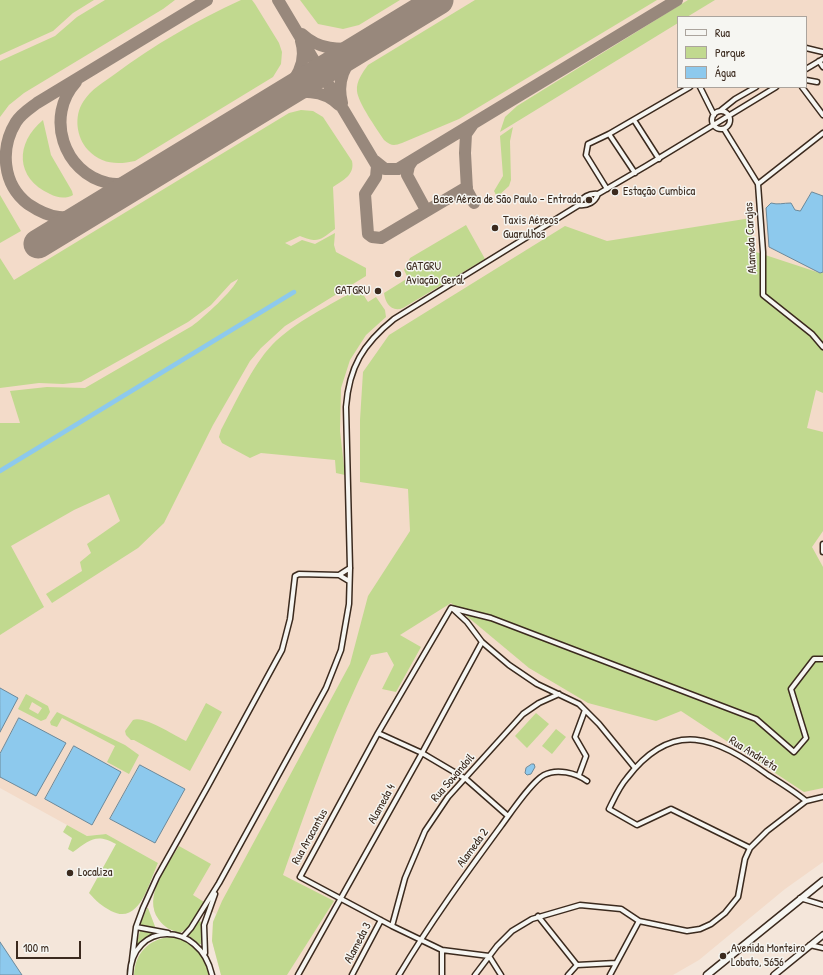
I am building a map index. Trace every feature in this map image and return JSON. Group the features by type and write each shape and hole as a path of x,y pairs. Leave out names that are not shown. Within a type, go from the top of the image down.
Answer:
{"main road":[{"path":"707,975 799,898 823,881"}],"street":[{"path":"807,48 823,52"},
{"path":"808,67 821,60 823,67"},
{"path":"807,80 818,82"},
{"path":"606,189 586,155 588,144 609,134 688,88"},
{"path":"701,88 714,114"},
{"path":"713,126 712,120 714,114 735,99 754,88"},
{"path":"182,937 192,928 219,884 334,669 341,650 346,625 350,581 346,407 351,375 365,346 379,331 394,319 579,206 585,206 596,200 598,194 659,159 774,88"},
{"path":"803,88 823,115"},
{"path":"720,111 724,111 729,115 730,122 724,129"},
{"path":"634,120 659,159"},
{"path":"713,126 719,129 724,129"},
{"path":"724,129 758,184 823,133"},
{"path":"609,134 635,173"},
{"name":"Alameda Carajas","path":"758,184 763,295 812,334 823,347"},
{"path":"579,206 581,199 592,193 598,194"},
{"path":"823,544 823,552"},
{"path":"339,575 350,568"},
{"path":"130,975 136,927 157,877 282,650 290,619 295,576 299,574 339,575 350,581"},
{"path":"451,608 467,622 482,642 509,665 537,684 572,700 585,710 599,724 634,768"},
{"path":"451,608 490,618 756,719 794,752 806,738 791,689 814,659 823,659"},
{"name":"Rua Aracantus","path":"451,608 378,733 300,876 392,926 442,950 489,956"},
{"name":"Alameda 4","path":"298,975 482,642"},
{"name":"Rua Sowandoil","path":"392,926 405,878 425,831 448,797 466,779 523,714 531,708 559,694"},
{"path":"578,775 586,756 575,737 585,710"},
{"path":"378,733 422,753 466,779 508,816"},
{"name":"Rua Andrieta","path":"750,848 671,809 637,824 609,810 626,779 634,768 663,744 682,739 707,741 729,748 806,801"},
{"name":"Alameda 2","path":"399,975 421,939 508,816 539,778 545,774 568,773 578,775 587,781"},
{"path":"475,975 497,946 512,931 538,916 580,905 622,909 639,921 687,930 700,929 711,924 725,913 738,897 745,860 750,848 767,831 806,801 823,797"},
{"path":"212,975 205,953 204,925 219,884"},
{"path":"799,898 823,905"},
{"path":"538,916 577,965"},
{"name":"Alameda 3","path":"352,975 382,920"},
{"path":"610,975 639,921"},
{"path":"136,927 163,931 182,937 193,942 205,953"},
{"path":"132,960 141,946 147,941 159,935 169,934"},
{"path":"776,975 823,935"},
{"path":"818,939 822,948"},
{"path":"810,945 822,948"},
{"path":"442,950 442,975"},
{"path":"489,956 501,975"},
{"path":"568,975 577,965 616,963"}],"shaded area":[{"path":"0,0 823,0 823,862 785,889 699,960 673,975 221,975 212,941 213,922 216,914 202,906 188,928 180,933 167,928 155,914 153,904 154,893 160,878 153,874 158,863 106,834 87,836 0,788"}],"green space":[{"path":"0,0 94,0 73,13 53,31 0,55"},
{"path":"105,0 175,0 163,9 24,93 9,105 0,117 0,61 55,36 77,17"},
{"path":"241,0 252,0 279,43 282,52 281,64 273,77 135,161 116,163 104,161 93,155 81,139 77,120 80,108 86,97 102,83 160,43 208,16"},
{"path":"300,0 400,0 359,25 343,29 318,24"},
{"path":"475,0 657,0 459,119 399,144 393,145 384,140 364,109 358,96 357,87 362,74 368,65"},
{"path":"688,0 715,0 689,16 677,16 677,24 500,132 505,117 517,106"},
{"path":"301,110 313,111 323,117 352,161 352,170 347,177 333,187 335,229 318,240 311,240 300,236 285,243 291,246 302,240 315,244 335,233 334,245 336,252 366,268 366,276 285,326 261,348 250,361 213,425 164,523 138,548 52,603 46,594 82,571 80,562 91,553 87,544 120,521 109,494 74,510 11,546 44,607 0,635 0,423 20,423 10,391 47,387 85,388 192,326 225,297 238,279 231,283 211,305 188,322 81,382 63,384 39,383 0,388 0,258 14,280 289,113"},
{"path":"43,120 51,155 73,195 62,198 50,194 30,179 25,170 23,160 27,139"},
{"path":"513,127 510,141 511,180 509,186 497,197 494,191 503,176 500,136"},
{"path":"0,195 21,231 0,243"},
{"path":"751,218 753,251 820,273 823,272 823,393 816,390 807,428 823,432 823,531 812,547 823,567 823,788 804,792 681,711 656,721 588,703 529,668 451,603 400,635 421,647 396,692 382,689 394,665 387,652 371,655 346,708 324,764 283,875 334,901 287,975 221,975 212,941 213,922 222,901 350,664 368,596 410,531 408,489 360,482 360,420 363,372 389,335 565,226 607,241"},
{"path":"466,225 485,259 403,308 395,309 389,306 384,293 408,278 404,270 410,258"},
{"path":"359,288 368,302 376,297 385,310 386,317 366,335 350,360 341,388 340,431 345,475 336,473 335,460 261,453 250,458 222,443 219,437 221,430 251,374 272,345 302,321"},
{"path":"26,694 48,706 50,712 46,719 41,721 18,709","holes":["32,702 42,708 38,714 29,709"]},
{"path":"206,703 222,712 190,771 134,740 131,740 126,735 125,731 133,720 138,719 152,723 186,741"},
{"path":"57,712 125,745 139,755 129,774 107,762 115,746 62,718 57,727 51,725 50,722"},
{"path":"536,713 549,724 527,748 515,736"},
{"path":"556,729 566,737 552,754 542,746"},
{"path":"67,825 87,836 106,834 158,863 142,900 136,907 129,912 121,914 111,911 99,903 89,893 116,844 103,839 93,839 73,852 68,849 72,838 63,832"},
{"path":"179,846 211,864 193,895 204,902 188,928 180,933 163,925 154,911 153,902 158,882"},
{"path":"148,908 156,929 140,925"},
{"path":"199,921 201,922 201,944 188,935"},
{"path":"140,931 156,933 156,935 144,940 136,946"},
{"path":"162,938 178,938 192,944 205,960 210,975 134,975 137,960 144,948"}],"water":[{"path":"812,192 823,196 823,272 820,273 769,247 766,208 771,203 791,203 795,210 800,211"},
{"path":"0,688 18,698 0,732"},
{"path":"19,718 66,743 36,796 0,777 0,754"},
{"path":"74,746 121,772 92,825 45,799"},
{"path":"534,764 535,767 531,774 527,775 525,773 526,768"},
{"path":"140,765 185,789 155,843 110,819"},
{"path":"0,942 22,975 0,975"}],"waterway":[{"path":"0,471 294,292"}],"taxiway":[{"path":"95,210 72,216 55,216 35,208 19,196 13,186 6,165 7,143 16,122 23,114 37,103 207,0"},
{"path":"278,0 377,166 376,177 365,194 368,234 372,237 381,238 467,187"},
{"path":"375,161 385,169 398,169 677,0"},
{"path":"302,34 315,43 330,48 360,48"},
{"path":"281,96 299,71 303,57 301,41"},
{"path":"342,103 340,87 343,73 360,48"},
{"path":"76,82 67,96 62,111 61,126 64,142 70,156 80,168 92,177 108,183 123,183 147,177"},
{"path":"281,96 304,92 318,93 326,96 339,105"},
{"path":"473,124 466,134 465,153 467,190 474,203"},
{"path":"413,160 409,166 407,175 426,210"}],"runway":[{"path":"38,244 439,0"}],"place":[{"name":"Estação Cumbica","path":"615,192"},
{"name":"Base Aérea de São Paulo - Entrada","path":"589,200"},
{"name":"Taxis Aéreos Guarulhos","path":"495,228"},
{"name":"GATGRU Aviação Geral","path":"398,274"},
{"name":"GATGRU","path":"378,291"},
{"name":"Localiza","path":"70,873"},
{"name":"Avenida Monteiro Lobato, 5656","path":"723,956"}]}
